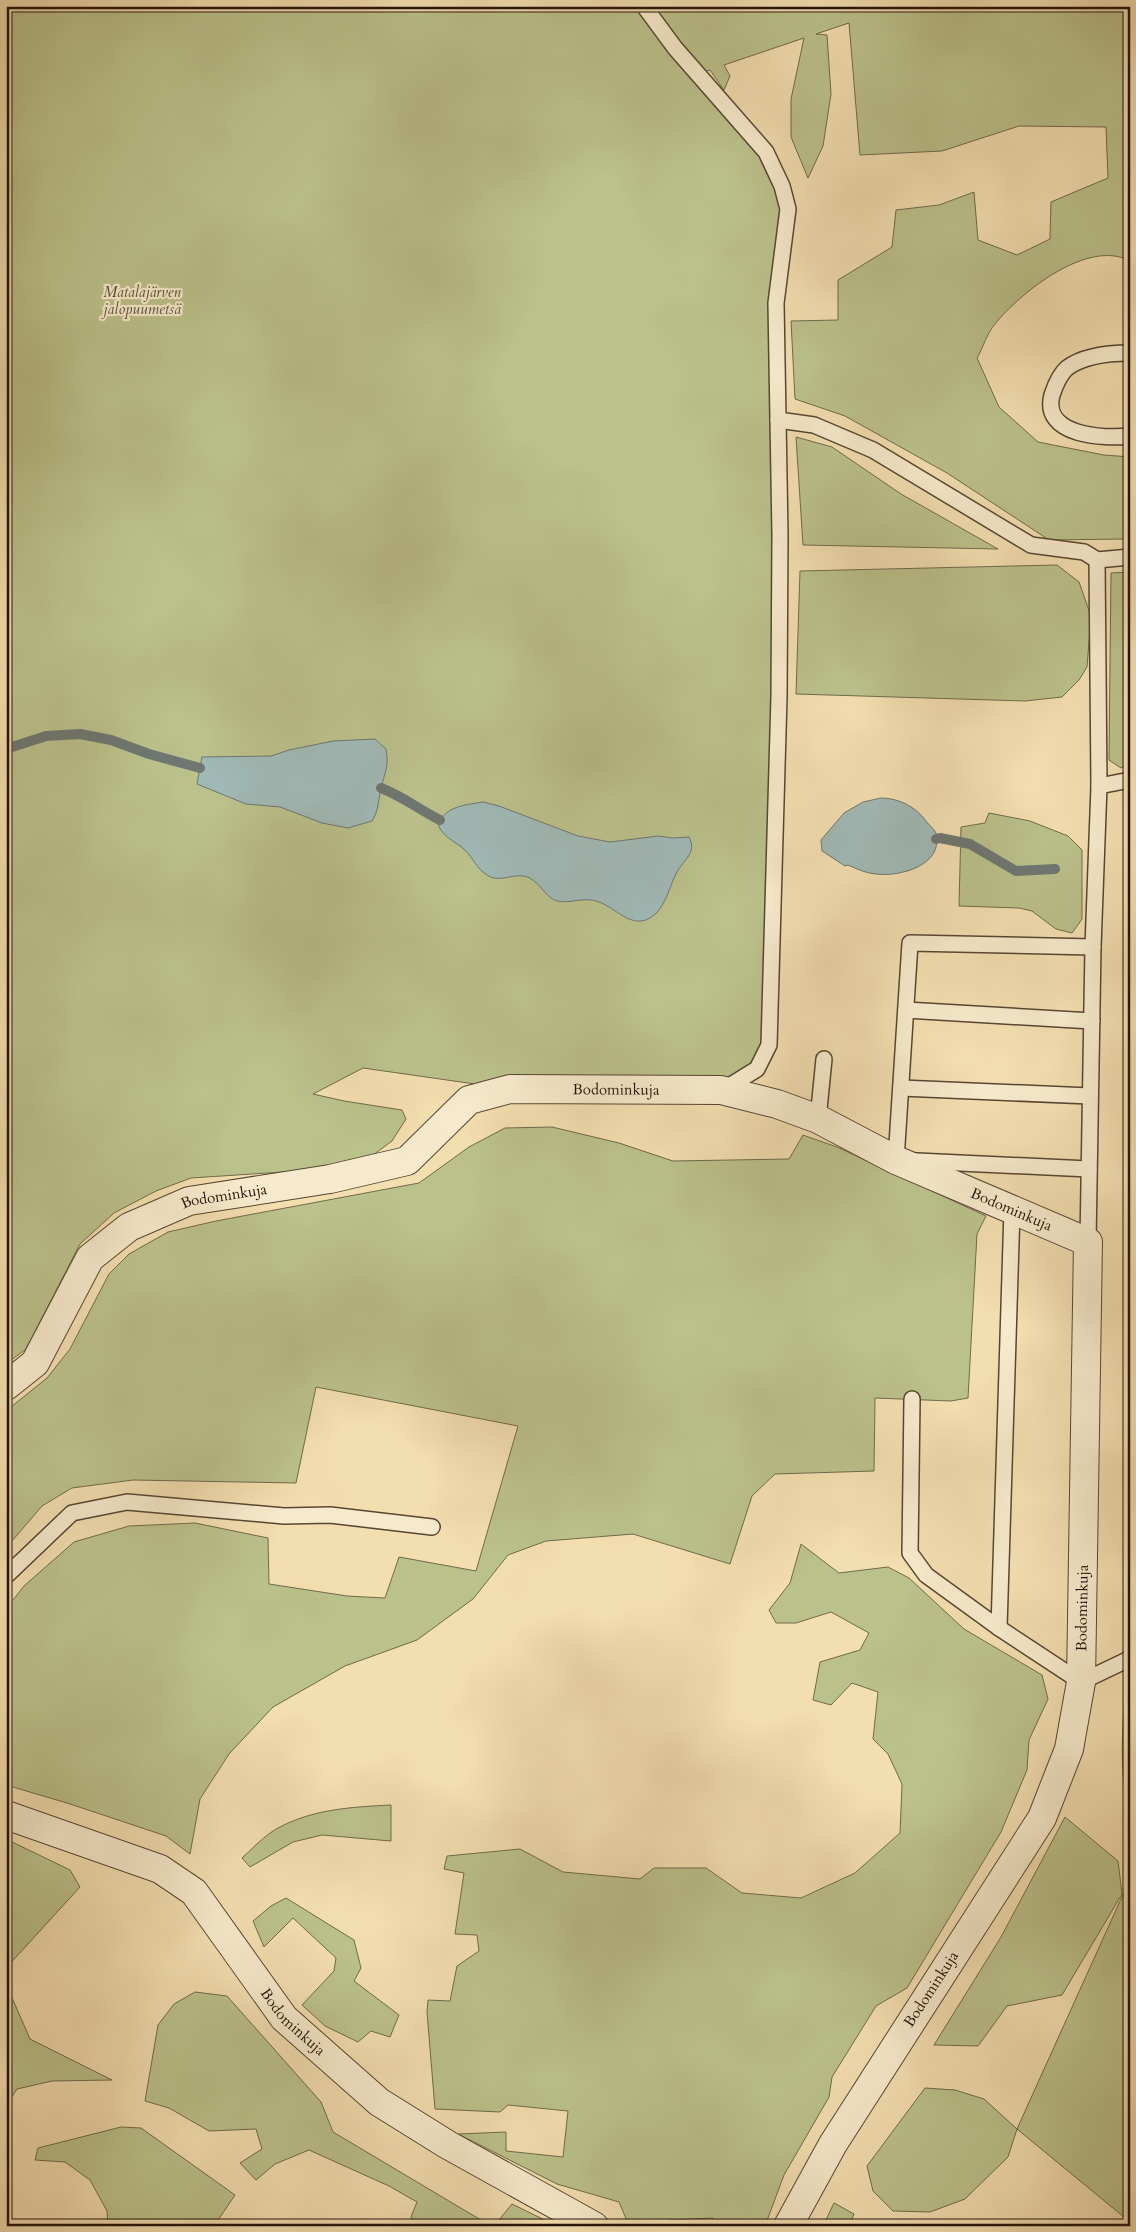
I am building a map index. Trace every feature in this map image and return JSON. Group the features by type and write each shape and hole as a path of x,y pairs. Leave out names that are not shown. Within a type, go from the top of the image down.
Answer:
{"street":[{"name":"Bodominkuja","path":"6,1386 35,1363 90,1258 129,1227 189,1200 330,1179 407,1161 470,1100 510,1089 721,1090 777,1104 818,1119 896,1160 1088,1242 1081,1682 1068,1749 1042,1818 833,2144 788,2226"},
{"name":"Bodominkuja","path":"6,1815 160,1868 194,1892 284,2018 379,2102 448,2145 594,2226"}],"lane":[{"path":"644,6 675,48 766,152 782,186 788,209 776,303 780,535 779,697 769,1046 757,1070 721,1090"},
{"path":"1130,353 1116,353 1080,361 1067,369 1061,376 1051,401 1056,419 1075,432 1092,436 1130,436"},
{"path":"778,420 814,425 873,450 1031,544 1084,552 1097,560 1130,557"},
{"path":"1088,1242 1093,947 1099,786 1097,560"},
{"path":"1099,786 1130,780"},
{"path":"1089,1169 896,1160 910,943 1093,947"},
{"path":"906,1010 1092,1021"},
{"path":"818,1119 824,1059"},
{"path":"901,1088 1090,1096"},
{"path":"999,1628 1012,1210"},
{"path":"912,1399 910,1553 926,1575 999,1628 1081,1682 1130,1657"},
{"path":"6,1576 72,1512 127,1502 284,1516 330,1515 432,1527"}],"green space":[{"name":"Matalajärven jalopuumetsä","path":"6,6 1130,6 1130,261 1113,256 1095,257 1075,263 1056,272 1038,284 1006,311 987,336 977,358 999,407 1038,442 1104,455 1130,457 1130,533 1123,539 1049,540 947,473 845,416 795,399 791,321 838,320 838,280 892,247 896,210 939,205 974,192 978,240 1017,255 1050,239 1051,202 1108,178 1106,127 1019,126 942,151 860,155 849,23 816,34 827,35 831,94 823,146 808,178 791,137 791,99 804,38 724,65 730,76 724,90 710,70 698,74 766,152 782,186 776,303 771,1001 757,1069 721,1090 510,1089 363,1068 313,1094 402,1110 406,1119 392,1141 369,1158 329,1169 191,1178 156,1191 114,1213 80,1244 26,1349 6,1364"},
{"path":"796,437 832,447 901,494 998,549 803,545"},
{"path":"1057,565 1079,582 1091,616 1087,667 1079,680 1062,697 1025,701 796,694 800,571"},
{"path":"1130,572 1130,763 1121,768 1109,760 1111,573"},
{"path":"989,813 1030,821 1068,836 1082,850 1082,919 1072,933 1056,929 1032,911 1019,908 959,906 961,827 985,823"},
{"path":"552,1127 619,1143 673,1161 789,1159 803,1135 837,1147 986,1216 977,1234 968,1398 951,1401 875,1398 874,1471 775,1474 752,1496 730,1564 633,1534 546,1541 508,1555 473,1599 417,1640 345,1666 273,1707 229,1754 200,1799 190,1854 166,1836 6,1785 6,1609 24,1586 74,1542 129,1526 195,1523 268,1538 269,1584 347,1596 385,1598 399,1557 476,1571 518,1426 316,1387 296,1483 133,1480 72,1488 42,1506 6,1548 6,1411 47,1378 70,1349 109,1274 129,1254 168,1232 216,1221 419,1183 469,1147 505,1128"},
{"path":"801,1544 839,1573 888,1567 909,1578 964,1629 1042,1675 1048,1699 1029,1740 1027,1770 1001,1832 907,1988 876,2006 832,2077 829,2097 784,2175 765,2226 714,2226 713,2218 669,2220 665,2226 635,2226 627,2221 619,2202 557,2184 458,2134 506,2132 506,2151 563,2157 568,2111 508,2105 500,2112 435,2109 427,2012 428,2000 450,2001 457,1966 479,1951 477,1935 455,1934 464,1873 444,1869 447,1856 520,1849 563,1872 640,1879 654,1868 706,1868 742,1893 801,1898 855,1873 900,1833 902,1784 888,1754 873,1739 878,1692 852,1683 831,1705 813,1700 820,1662 860,1650 869,1633 831,1612 796,1623 776,1623 769,1610 790,1583"},
{"path":"1130,1658 1130,1813 1123,1777 1122,1757 1127,1660"},
{"path":"391,1805 391,1841 322,1835 293,1842 250,1867 242,1858 273,1831 305,1817 347,1808"},
{"path":"1065,1817 1118,1861 1122,1894 1062,1995 1007,2006 978,2046 934,2045 1001,1937"},
{"path":"6,1839 70,1870 80,1887 6,1968"},
{"path":"1130,1879 1130,2222 1017,2129"},
{"path":"286,1898 354,1940 361,1968 354,1981 399,2015 390,2037 371,2031 358,2042 325,2026 302,2005 334,1971 336,1958 293,1918 264,1947 253,1921 271,1906"},
{"path":"6,1984 30,2039 112,2080 52,2081 17,2089 6,2106"},
{"path":"195,1992 227,1996 321,2102 333,2132 491,2226 417,2226 411,2217 417,2202 389,2186 309,2150 275,2164 256,2180 240,2163 262,2149 256,2129 209,2131 169,2108 145,2101 158,2025 174,2004"},
{"path":"925,2088 955,2090 984,2099 1017,2129 1008,2157 965,2199 930,2212 893,2211 873,2191 867,2166"},
{"path":"121,2127 141,2128 235,2195 214,2226 108,2226 107,2211 90,2180 65,2162 35,2160 38,2148"},
{"path":"834,2203 854,2214 849,2226 823,2226"},
{"path":"512,2204 557,2226 494,2226"}],"water":[{"path":"375,739 386,749 387,760 377,809 372,821 348,828 322,823 280,807 246,804 197,784 202,757 271,756 289,750 333,741"},
{"path":"888,798 906,804 922,816 936,833 937,844 933,854 927,861 918,867 896,874 876,874 848,865 845,866 822,851 821,840 844,813 863,802"},
{"path":"483,802 499,806 578,836 610,842 658,836 673,838 689,837 692,847 689,855 677,872 660,909 650,918 636,921 594,900 568,902 552,899 534,881 524,876 496,878 484,873 465,850 442,832 438,824 446,813 457,807"}],"waterway":[{"path":"6,749 46,736 80,734 111,740 149,754 200,768"},
{"path":"381,788 440,820"},
{"path":"936,839 940,838 970,844 1016,871 1055,869"}]}
